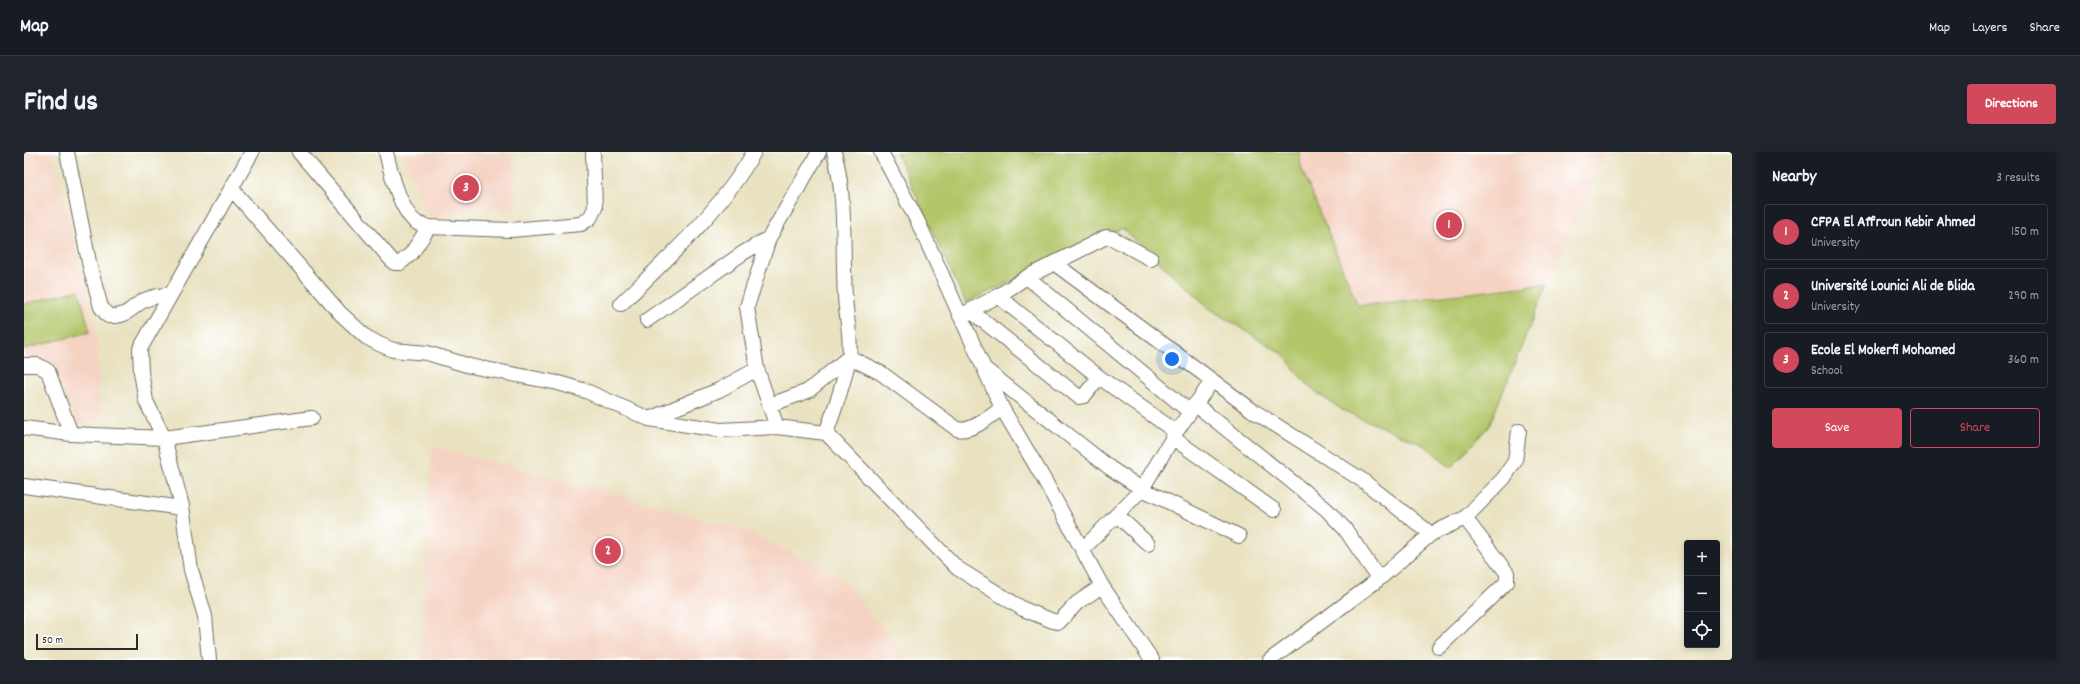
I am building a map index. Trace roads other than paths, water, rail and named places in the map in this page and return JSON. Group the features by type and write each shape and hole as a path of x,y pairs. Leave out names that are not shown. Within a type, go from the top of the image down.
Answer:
{"street":[{"path":"67,152 90,267 101,307 108,316 118,317 131,312 142,302 152,297 171,294"},
{"path":"209,660 205,616 191,570 182,508 164,438 146,401 141,372 140,349 230,188 252,152"},
{"path":"299,152 394,263 400,263 411,254 429,227"},
{"path":"386,152 395,187 410,215 417,223 429,227 511,230 581,224 590,218 595,208 592,152"},
{"path":"621,304 678,248 711,211 747,166 754,152"},
{"path":"777,427 757,369 747,307 769,238 820,152"},
{"path":"826,433 838,401 849,357 849,337 842,246 841,176 834,152"},
{"path":"881,152 966,314 982,367 1002,408 1045,481 1102,586 1152,660"},
{"path":"230,188 341,314 366,337 393,350 427,353 470,366 558,382 586,391 649,419 720,430 777,427 826,433 957,568 1023,609 1049,620 1059,622 1077,603 1102,586"},
{"path":"966,314 998,296 1026,277 1106,237 1112,238 1151,259"},
{"path":"647,320 743,253 769,238"},
{"path":"1054,263 1252,410 1362,480 1431,534"},
{"path":"1026,277 1192,408 1326,509 1345,529 1379,579"},
{"path":"998,296 1100,377 1274,510"},
{"path":"966,314 1079,397 1084,396 1100,377"},
{"path":"770,405 808,391 849,357"},
{"path":"849,357 881,373 957,429 962,430 969,428 1002,408"},
{"path":"24,365 38,365 48,370 70,434"},
{"path":"982,367 1110,468 1142,489 1238,536"},
{"path":"649,419 719,390 757,369"},
{"path":"1082,550 1118,516 1142,489 1192,408 1212,381"},
{"path":"24,428 70,434 164,438 312,418"},
{"path":"1270,660 1286,655 1379,579 1431,534 1465,518 1511,469 1515,461 1519,431"},
{"path":"24,486 182,508"},
{"path":"1118,516 1148,544"},
{"path":"1439,647 1507,582 1508,579 1507,573 1465,518"}],"place":[{"name":"Ecole El Mokerfi Mohamed","path":"466,188"},
{"name":"CFPA El Affroun Kebir Ahmed","path":"1449,225"},
{"name":"Université Lounici Ali de Blida","path":"608,551"}]}
